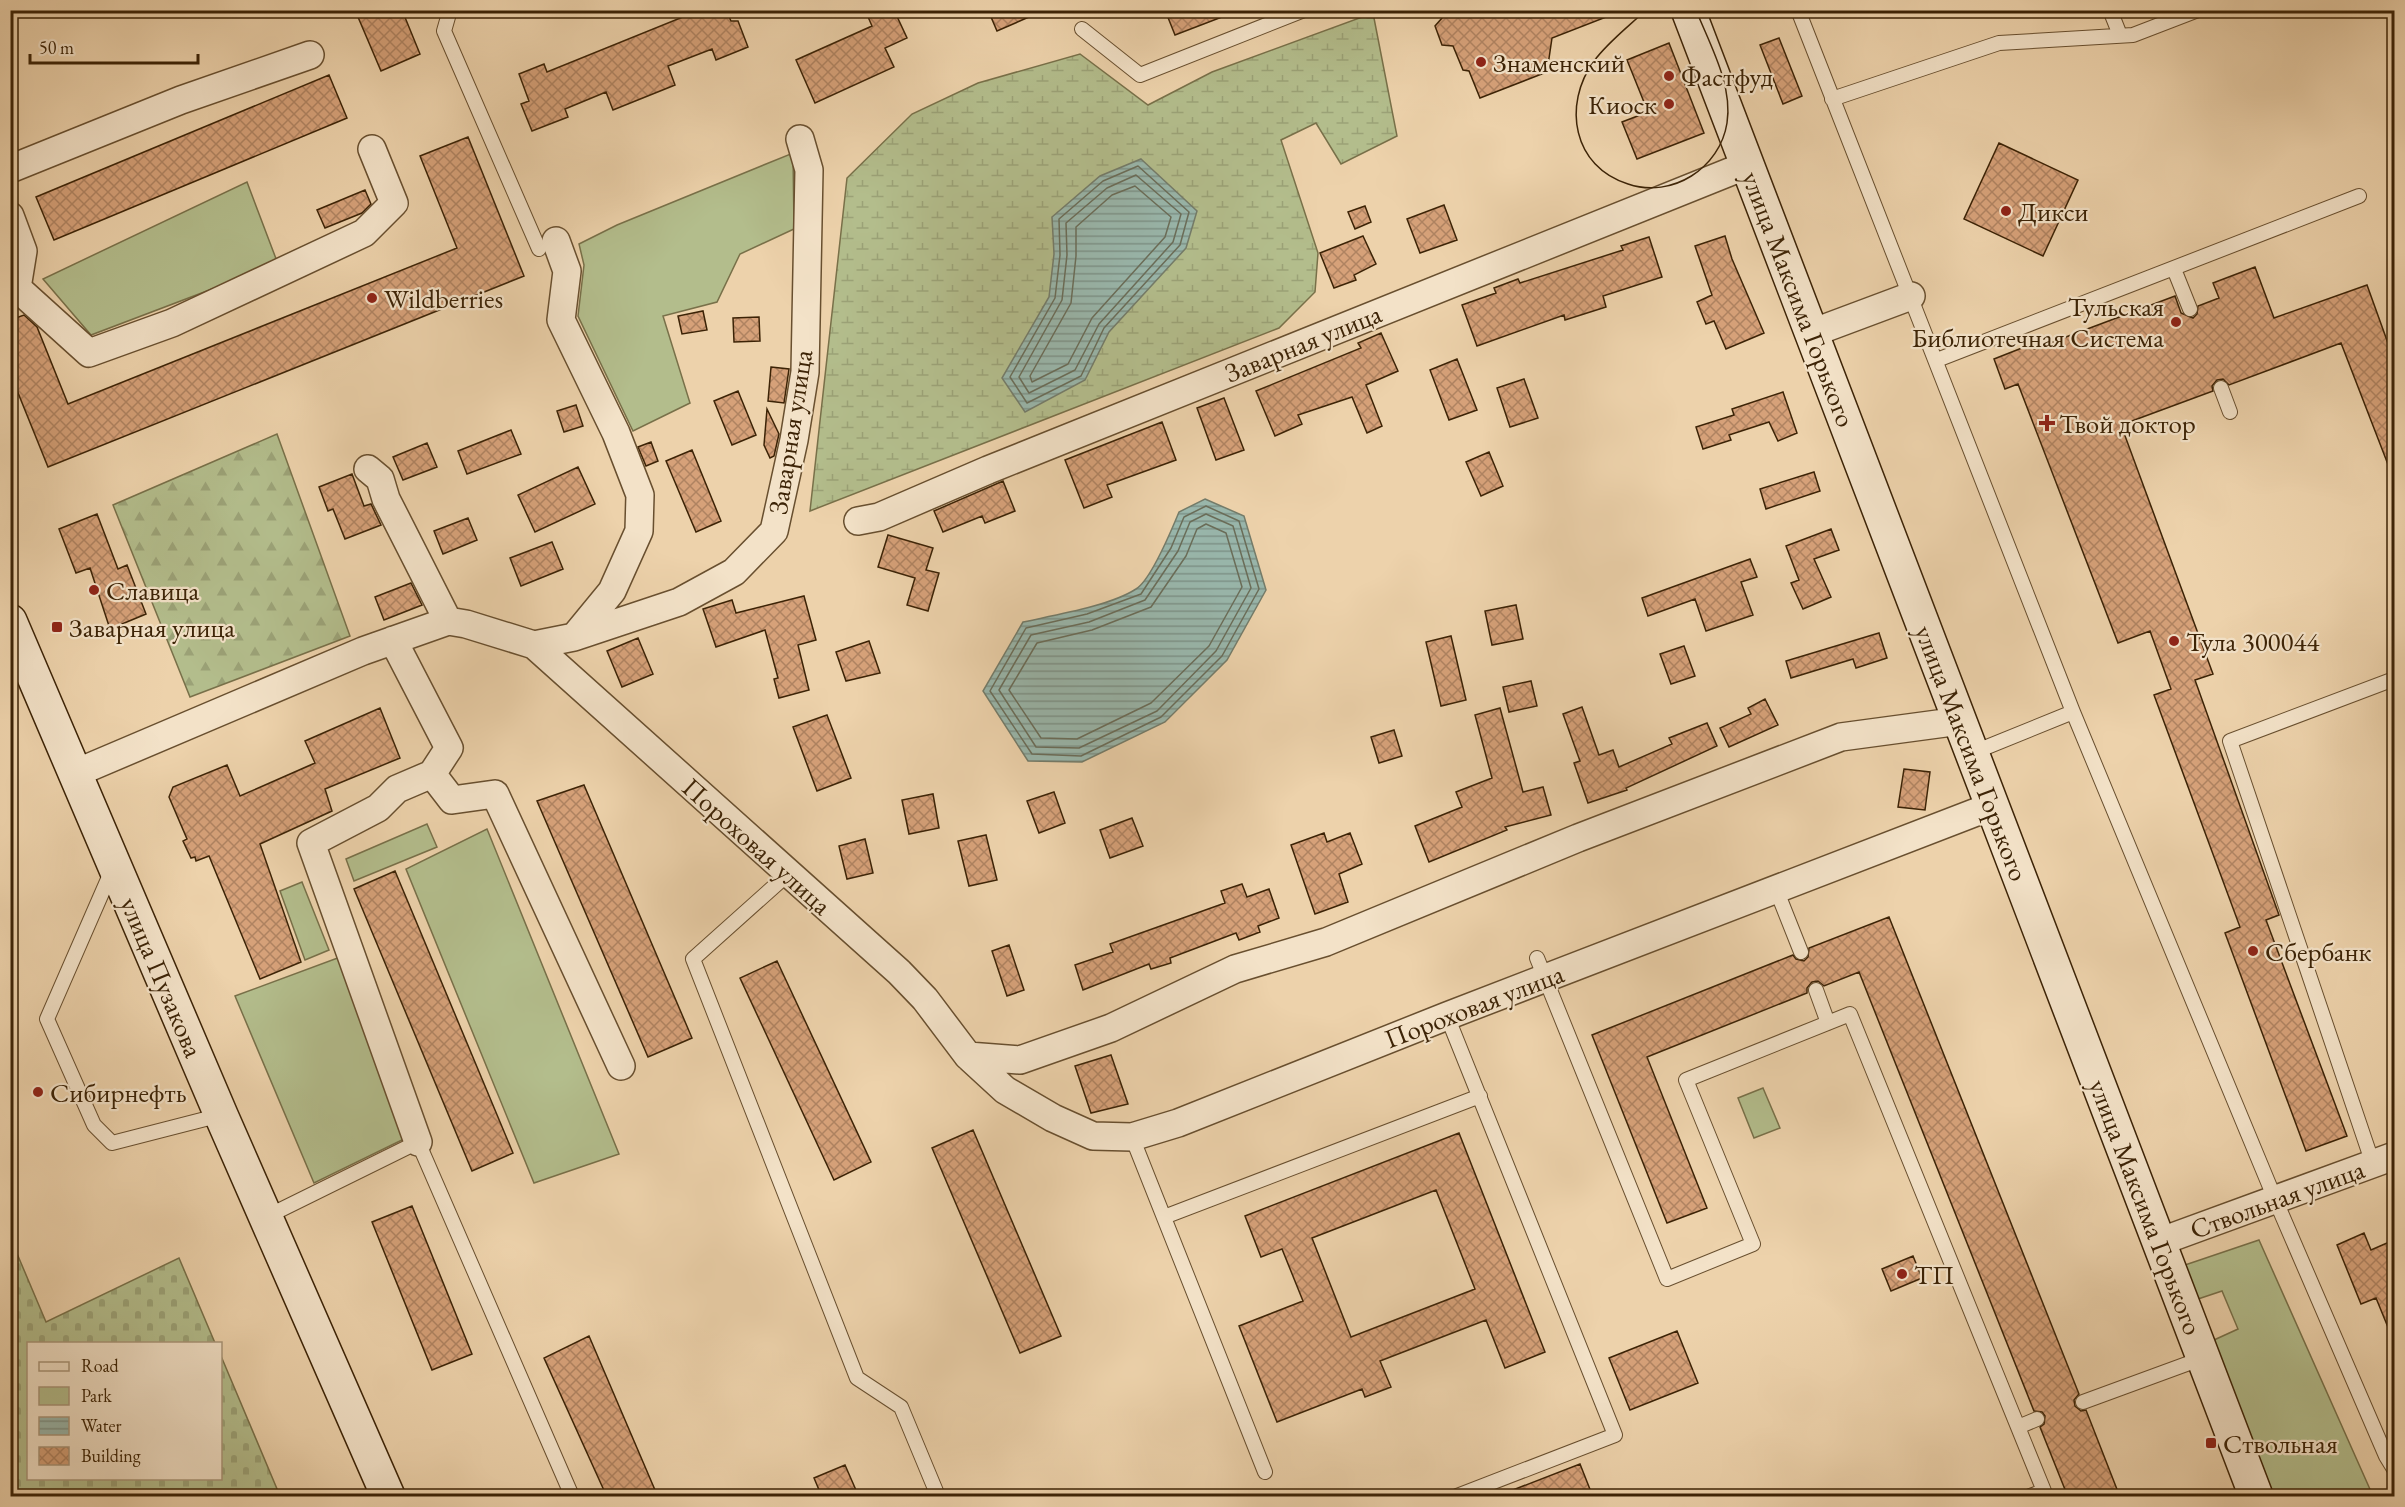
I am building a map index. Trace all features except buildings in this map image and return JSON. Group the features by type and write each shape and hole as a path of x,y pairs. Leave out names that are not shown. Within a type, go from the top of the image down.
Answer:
{"main road":[{"name":"улица Максима Горького","path":"1688,10 2256,1497"},
{"name":"улица Пузакова","path":"10,621 221,1115 388,1497"}],"street":[{"path":"10,169 181,100 310,55"},
{"name":"Заварная улица","path":"448,621 466,624 534,645 574,637 678,602 734,572 774,531 806,372 809,170 800,140"},
{"path":"10,216 23,251 14,289 89,353 172,323 364,233 394,203 372,149"},
{"name":"Заварная улица","path":"858,521 879,517 988,470 1747,165"},
{"path":"547,245 567,271 561,320 616,433 640,495 639,531 612,591 574,637"},
{"path":"1812,333 1911,296"},
{"path":"76,773 393,640 448,621 386,499 380,479 368,469"},
{"path":"393,640 449,748 432,774 398,789 378,808 311,843 418,1142"},
{"name":"Пороховая улица","path":"534,645 899,972 925,999 968,1056 1005,1090 1053,1118 1093,1136 1132,1137 1178,1124 1447,1016 1541,968 1776,889 1992,806"},
{"path":"968,1056 1020,1060 1111,1028 1235,969 1326,942 1578,838 1841,737 1960,721"},
{"path":"432,774 452,800 495,794 621,1066"},
{"name":"Ствольная улица","path":"2159,1242 2384,1160"}],"lane":[{"path":"450,10 444,31 547,245"},
{"path":"1082,29 1140,75 1304,10"},
{"path":"1798,10 2073,712 2275,1199 2386,1456 2394,1469"},
{"path":"2110,10 2120,35"},
{"path":"1832,99 1999,43 2133,34 2198,10"},
{"path":"1937,360 2359,196"},
{"path":"2174,269 2190,309"},
{"path":"2221,388 2230,412"},
{"path":"2384,1160 2230,741 2394,679"},
{"path":"1972,753 2073,712"},
{"path":"114,865 47,1019 94,1125 112,1143 221,1115"},
{"path":"788,874 693,959 857,1378 901,1407 938,1497"},
{"path":"1776,889 1801,952"},
{"path":"1541,968 1667,1279 1753,1244 1686,1080 1850,1014 2044,1491 2030,1497"},
{"path":"1816,990 1828,1023"},
{"path":"1447,1016 1615,1435 1457,1497"},
{"path":"1164,1217 1480,1096"},
{"path":"1132,1137 1265,1472"},
{"path":"266,1217 418,1142 572,1497"},
{"path":"2083,1402 2203,1358"},
{"path":"2018,1427 2037,1419"}],"green space":[{"path":"1373,13 1397,136 1341,164 1316,123 1281,140 1318,253 1315,292 1279,328 810,511 847,178 912,114 978,83 1080,54 1148,105 1212,72"},
{"path":"793,153 794,229 740,254 717,302 663,316 690,403 633,431 578,316 584,265 579,244 617,225"},
{"path":"247,182 278,264 91,335 43,279"},
{"path":"277,434 350,636 190,697 113,505"},
{"path":"427,824 437,847 354,881 346,859"},
{"path":"487,829 619,1154 534,1183 406,869"},
{"path":"302,882 329,950 305,960 280,891"},
{"path":"343,956 404,1139 314,1183 235,996"},
{"path":"1763,1088 1780,1128 1754,1138 1738,1098"},
{"path":"10,1237 46,1322 179,1258 215,1342 27,1342 27,1480 222,1480 222,1358 280,1496 11,1496"},
{"path":"2259,1240 2373,1496 2274,1496 2214,1340 2238,1329 2222,1291 2198,1299 2185,1265"}],"water":[{"path":"1141,159 1197,211 1186,248 1109,332 1085,380 1025,412 1002,378 1049,297 1054,254 1052,217 1100,176"},
{"path":"1205,499 1244,516 1266,590 1227,660 1165,722 1082,762 1028,761 983,691 1023,622 1097,605 1136,589 1148,576 1179,512"}],"tram line":[{"path":"1646,10 1594,61 1584,78 1578,96 1576,115 1578,133 1595,164 1609,176 1645,188 1677,183 1691,176 1715,154 1723,139 1727,123 1727,94 1719,65 1696,10"}],"place":[{"name":"Знаменский","path":"1481,62"},
{"name":"Фастфуд","path":"1669,76"},
{"name":"Киоск","path":"1669,104"},
{"name":"Дикси","path":"2006,211"},
{"name":"Wildberries","path":"372,298"},
{"name":"Тульская Библиотечная Система","path":"2176,322"},
{"name":"Твой доктор","path":"2047,423"},
{"name":"Славица","path":"94,590"},
{"name":"Заварная улица","path":"57,627"},
{"name":"Тула 300044","path":"2174,641"},
{"name":"Сбербанк","path":"2253,951"},
{"name":"Сибирнефть","path":"38,1092"},
{"name":"ТП","path":"1902,1274"},
{"name":"Ствольная","path":"2211,1443"}]}
